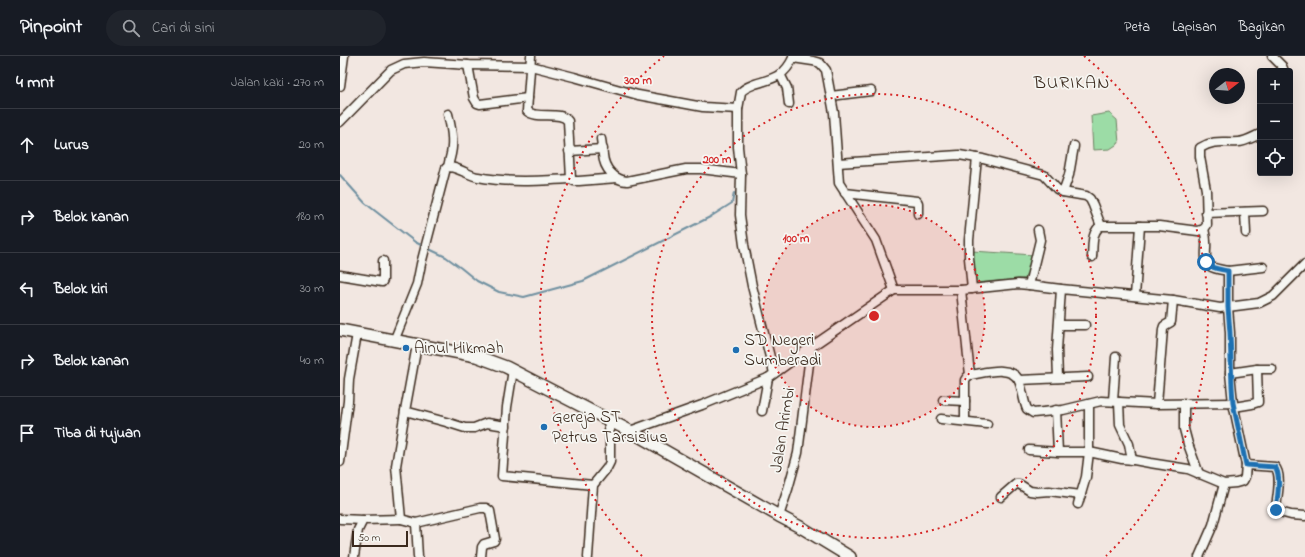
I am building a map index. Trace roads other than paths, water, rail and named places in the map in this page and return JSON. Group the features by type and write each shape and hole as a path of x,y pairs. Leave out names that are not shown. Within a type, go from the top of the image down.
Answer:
{"main road":[{"path":"340,330 476,356 513,370 630,431 804,529 846,555"}],"street":[{"path":"531,56 527,109 529,113 533,115 561,116 568,121 571,179"},
{"path":"1272,56 1283,68"},
{"path":"762,412 771,376 744,245 740,215 741,174 738,147 738,109 741,92 743,90 752,85 776,77 786,71 793,57 820,63 826,70 834,113 839,183 876,240 894,290"},
{"path":"340,86 342,58"},
{"path":"340,122 391,70 404,64 426,59 468,66 531,66 638,95 703,107 738,109"},
{"path":"468,66 474,98 478,103 528,98"},
{"path":"780,74 787,88 789,104"},
{"path":"831,96 871,91"},
{"path":"394,341 417,284 445,171 451,154 452,131 448,114"},
{"path":"1257,135 1240,142 1208,143 1200,148 1200,157 1206,190 1206,225 1204,229 1206,242 1206,262 1209,266 1228,271 1263,267"},
{"path":"601,139 603,155 608,169 622,181 686,169 701,169 741,174"},
{"path":"1063,192 1069,175 1074,146"},
{"path":"570,151 603,149"},
{"path":"838,163 959,155 977,158 1044,175 1057,189 1063,192 1086,196 1090,199 1100,226"},
{"path":"972,290 969,240 977,158"},
{"path":"448,165 476,177 488,179 529,182 571,179 574,181 580,181 617,178"},
{"path":"845,194 917,201 918,214"},
{"path":"1206,213 1263,211"},
{"path":"1245,212 1246,233"},
{"path":"1092,257 1094,234 1096,228 1100,226 1159,226 1198,231 1204,229"},
{"path":"1135,296 1140,226"},
{"path":"1029,284 1040,240 1038,230"},
{"path":"340,275 382,282 383,260"},
{"path":"630,431 702,405 771,376 894,290 972,290 1029,284 1061,289 1173,300 1220,308 1259,303 1267,300 1273,296 1305,264"},
{"path":"1029,450 1088,452 1122,459 1188,469 1224,484 1243,481 1245,477 1246,465 1234,405 1230,373 1228,271"},
{"path":"1058,378 1057,350 1061,289"},
{"path":"961,290 970,375"},
{"path":"1157,404 1162,329 1171,322 1173,300"},
{"path":"1059,325 1085,324"},
{"path":"340,462 342,432 349,379 357,334"},
{"path":"401,520 396,466 404,411 417,345"},
{"name":"Jalan Arimbi","path":"779,516 798,453 811,347"},
{"path":"1116,357 1116,401 1120,425 1129,444 1132,460"},
{"path":"1230,373 1257,369 1272,369"},
{"path":"965,421 965,380 970,375 1005,370 1012,372 1019,380 1026,405 1033,413 1063,410 1101,401 1157,404 1252,404 1258,402 1257,369"},
{"path":"513,370 502,476 593,485"},
{"path":"1019,380 1088,377"},
{"path":"943,400 965,401"},
{"path":"1184,403 1184,429 1199,474"},
{"path":"1078,504 1086,477 1089,404"},
{"path":"1056,410 1058,452"},
{"path":"404,411 465,428 474,428 487,423 506,426"},
{"path":"941,419 987,424"},
{"path":"588,557 593,485 609,465 610,436 608,420"},
{"path":"1246,465 1277,468 1279,484 1276,511 1292,515 1305,516"},
{"path":"1002,497 1016,484 1019,484 1030,491 1049,491 1081,495"},
{"path":"1199,557 1213,525 1224,484"},
{"path":"340,518 363,520 401,520 416,523 480,508 486,508 490,511 495,539 494,541 484,544 482,547 481,557"},
{"path":"354,557 358,530 363,520"},
{"path":"416,523 418,557"}],"waterway":[{"path":"340,175 365,203 415,242 423,246"},
{"path":"427,248 446,257 477,281 499,292 524,297 583,281 710,217 732,203 734,193"}],"place":[{"name":"Ainul Hikmah","path":"406,348"},
{"name":"SD Negeri Sumberadi","path":"736,350"},
{"name":"Gereja ST Petrus Tarsisius","path":"544,427"}],"district":[{"name":"BURIKAN","path":"1072,84"}]}
